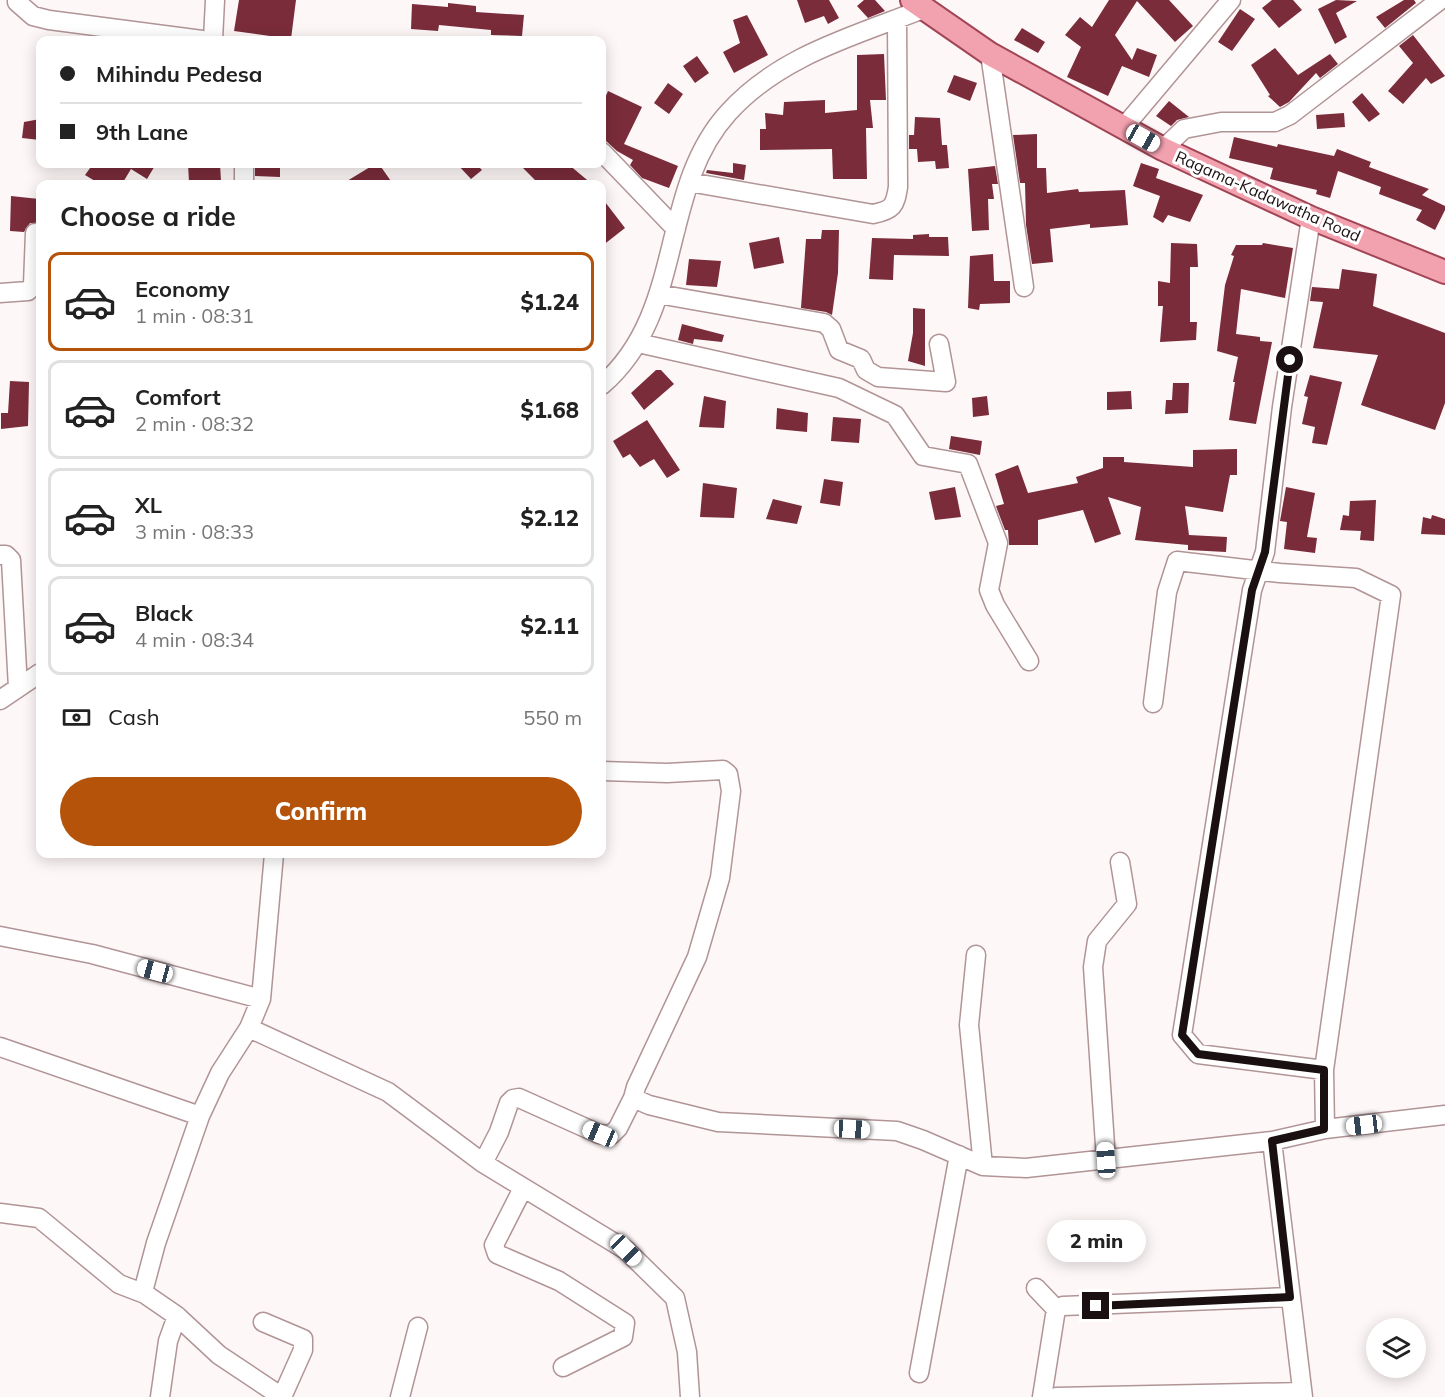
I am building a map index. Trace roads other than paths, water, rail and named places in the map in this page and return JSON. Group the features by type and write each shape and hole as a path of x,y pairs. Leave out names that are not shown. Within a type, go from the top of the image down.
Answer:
{"main road":[{"name":"Ragama-Kadawatha Road","path":"917,4 990,54 1163,149 1311,218 1445,272"}],"street":[{"path":"17,0 33,16 49,20 171,36"},
{"path":"213,36 215,0"},
{"path":"1124,127 1231,0"},
{"path":"1163,149 1184,129 1221,122 1275,122 1290,115 1440,0"},
{"path":"606,381 638,343 650,320 689,182 700,155 728,112 752,90 797,59 897,19 917,4"},
{"path":"689,182 873,214 888,211 896,201 898,187 897,19"},
{"path":"990,54 1024,287"},
{"path":"606,156 676,229"},
{"path":"1311,218 1282,407 1265,552 1250,601 1182,1035 1198,1054 1324,1070"},
{"path":"0,293 28,291 33,285 35,233"},
{"path":"658,294 824,322 831,329 839,351 861,359 866,370 878,377 946,382 939,344"},
{"path":"638,343 839,388 895,415 923,456 968,464 998,543 989,590 995,605 1029,661"},
{"path":"0,555 6,555 11,560 18,688"},
{"path":"1153,703 1167,592 1176,561 1258,571 1356,578 1391,595 1324,1070 1324,1129"},
{"path":"0,700 36,676"},
{"path":"483,1163 499,1132 509,1103 513,1099 519,1098 600,1134 611,1135 618,1128 633,1098 636,1087 697,957 720,878 731,791 728,774 723,770 667,773 606,771"},
{"path":"145,1294 144,1288 156,1243 200,1116 220,1073 249,1028 261,999 274,858"},
{"path":"1106,1160 1093,967 1097,941 1127,904 1120,862"},
{"path":"0,936 92,954 261,999"},
{"path":"976,955 969,1025 983,1166"},
{"path":"249,1028 388,1092 483,1163 626,1250 675,1298 687,1352 690,1397"},
{"path":"0,1047 200,1116"},
{"path":"633,1098 649,1105 718,1122 897,1131 983,1166 1026,1168 1272,1141 1324,1129 1445,1114 1445,1120"},
{"path":"1056,1397 1303,1395 1272,1141"},
{"path":"919,1373 959,1155"},
{"path":"523,1188 494,1245 497,1254 559,1281 625,1323 623,1337 563,1368"},
{"path":"0,1214 39,1218 119,1284 145,1294 177,1316 219,1355 282,1397 303,1350 303,1339 263,1322"},
{"path":"1036,1288 1065,1308 1290,1297"},
{"path":"1042,1397 1065,1308"},
{"path":"160,1397 168,1341 177,1316"},
{"path":"400,1397 418,1327"}]}
